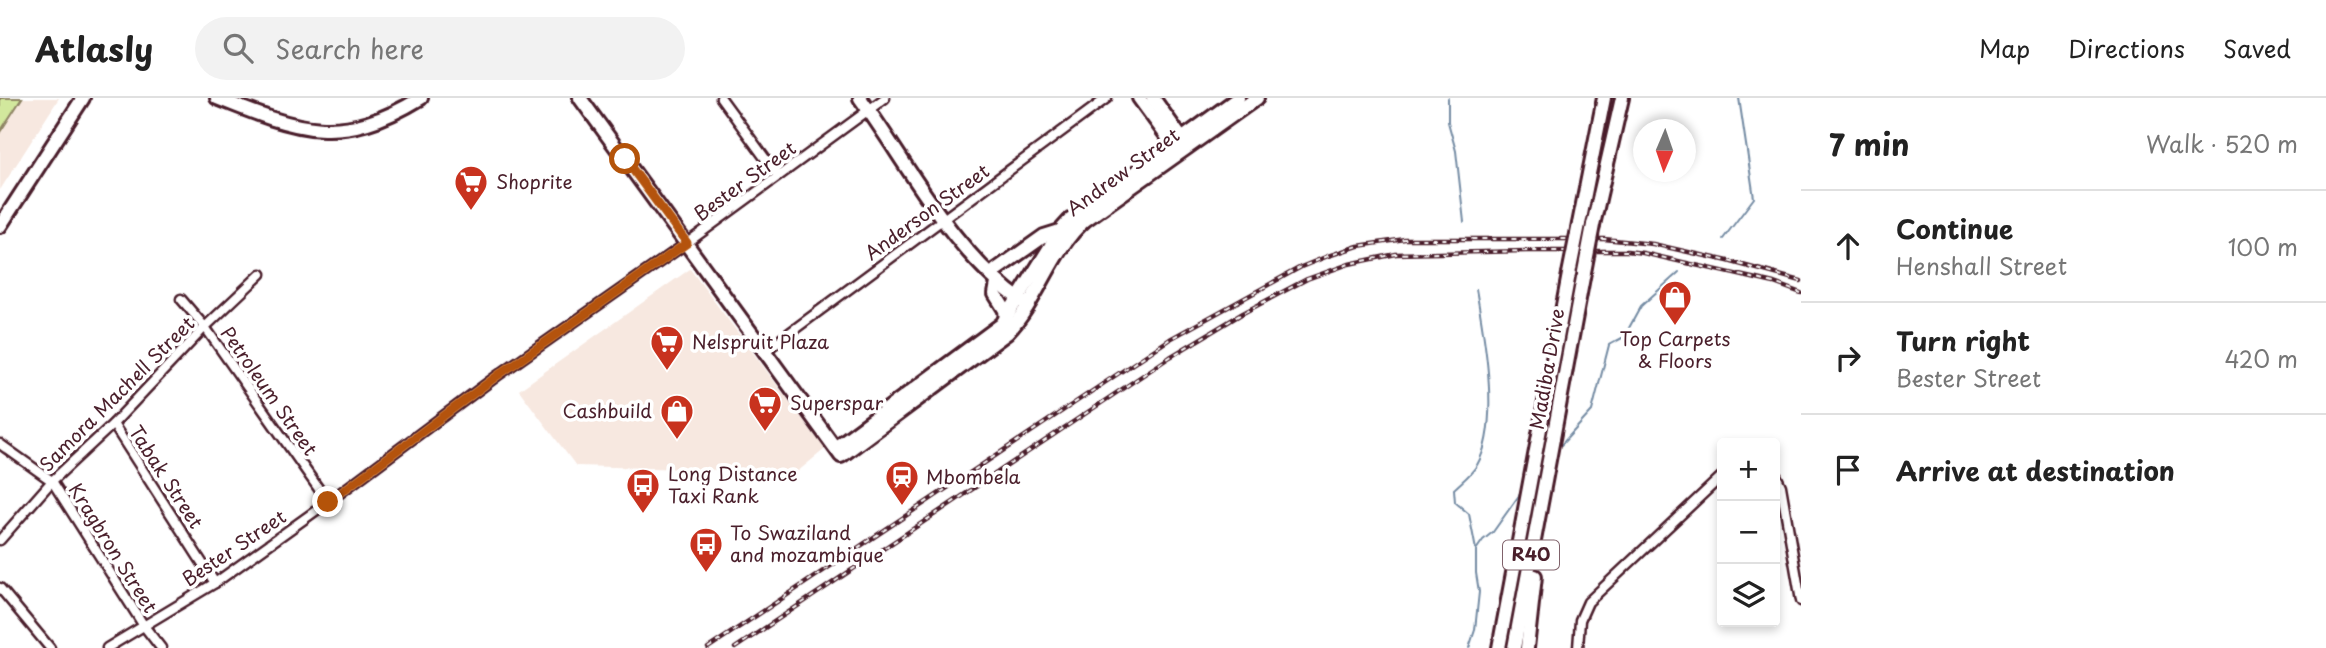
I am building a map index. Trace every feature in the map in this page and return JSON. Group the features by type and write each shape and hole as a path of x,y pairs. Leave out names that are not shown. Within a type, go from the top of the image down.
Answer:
{"street":[{"path":"0,226 83,98"},
{"path":"217,98 269,117 320,130 364,126 386,118 421,98"},
{"path":"580,98 839,452"},
{"path":"721,98 778,176"},
{"path":"860,98 875,103 947,216 997,276 1026,299"},
{"name":"Anderson Street","path":"765,351 1107,98"},
{"path":"1139,98 1181,146"},
{"path":"1153,98 1181,146"},
{"name":"Andrew Street","path":"839,452 1006,320 1026,299 1074,229 1238,98"},
{"name":"Andrew Street","path":"839,452 1007,333 1060,231 1077,215 1256,98"},
{"name":"Madiba Drive","path":"1499,648 1604,98"},
{"name":"Madiba Drive","path":"1514,648 1593,225 1622,98"},
{"name":"Bester Street","path":"107,648 215,583 497,376 687,243 875,103"},
{"path":"1006,320 1004,308 995,294 997,276 1044,236 1060,231"},
{"name":"Samora Machell Street","path":"0,540 52,481 113,424 205,327 261,274"},
{"name":"Petroleum Street","path":"181,299 205,327 328,502"},
{"name":"Tabak Street","path":"113,424 215,583"},
{"name":"Kragbron Street","path":"0,444 52,481 144,626 161,648"},
{"path":"1578,648 1580,620 1588,602 1717,481"},
{"path":"1780,484 1801,601"},
{"path":"1527,648 1545,493"},
{"path":"0,588 50,648"},
{"path":"1492,648 1507,604"}],"shaded area":[{"path":"0,98 59,98 0,190"},
{"path":"690,269 825,449 797,472 576,466 519,390"}],"green space":[{"path":"0,98 22,98 0,132"}],"waterway":[{"path":"1448,98 1448,122 1456,151 1464,222"},
{"path":"1723,239 1754,198 1739,98"},
{"path":"1561,445 1592,411 1609,345 1624,337 1641,306 1679,272"},
{"path":"1476,289 1488,379 1488,427 1477,465 1454,489 1455,502 1469,514 1476,550"},
{"path":"1469,648 1475,630 1479,592 1476,550 1493,532 1520,494"}],"railway":[{"path":"708,648 1170,339 1301,267 1328,256 1358,246 1405,239 1604,239 1653,244 1801,281"},
{"path":"735,648 1170,357 1243,313 1307,279 1349,264 1396,254 1627,251 1774,283 1801,293"}],"place":[{"name":"Shoprite","path":"471,212"},
{"name":"Top Carpets & Floors","path":"1675,327"},
{"name":"Nelspruit Plaza","path":"667,372"},
{"name":"Superspar","path":"765,433"},
{"name":"Cashbuild","path":"677,441"},
{"name":"Mbombela","path":"902,507"},
{"name":"Long Distance Taxi Rank","path":"643,515"},
{"name":"To Swaziland and mozambique","path":"706,574"}],"route":[{"path":"328,502 497,376 687,243 625,159"}]}
